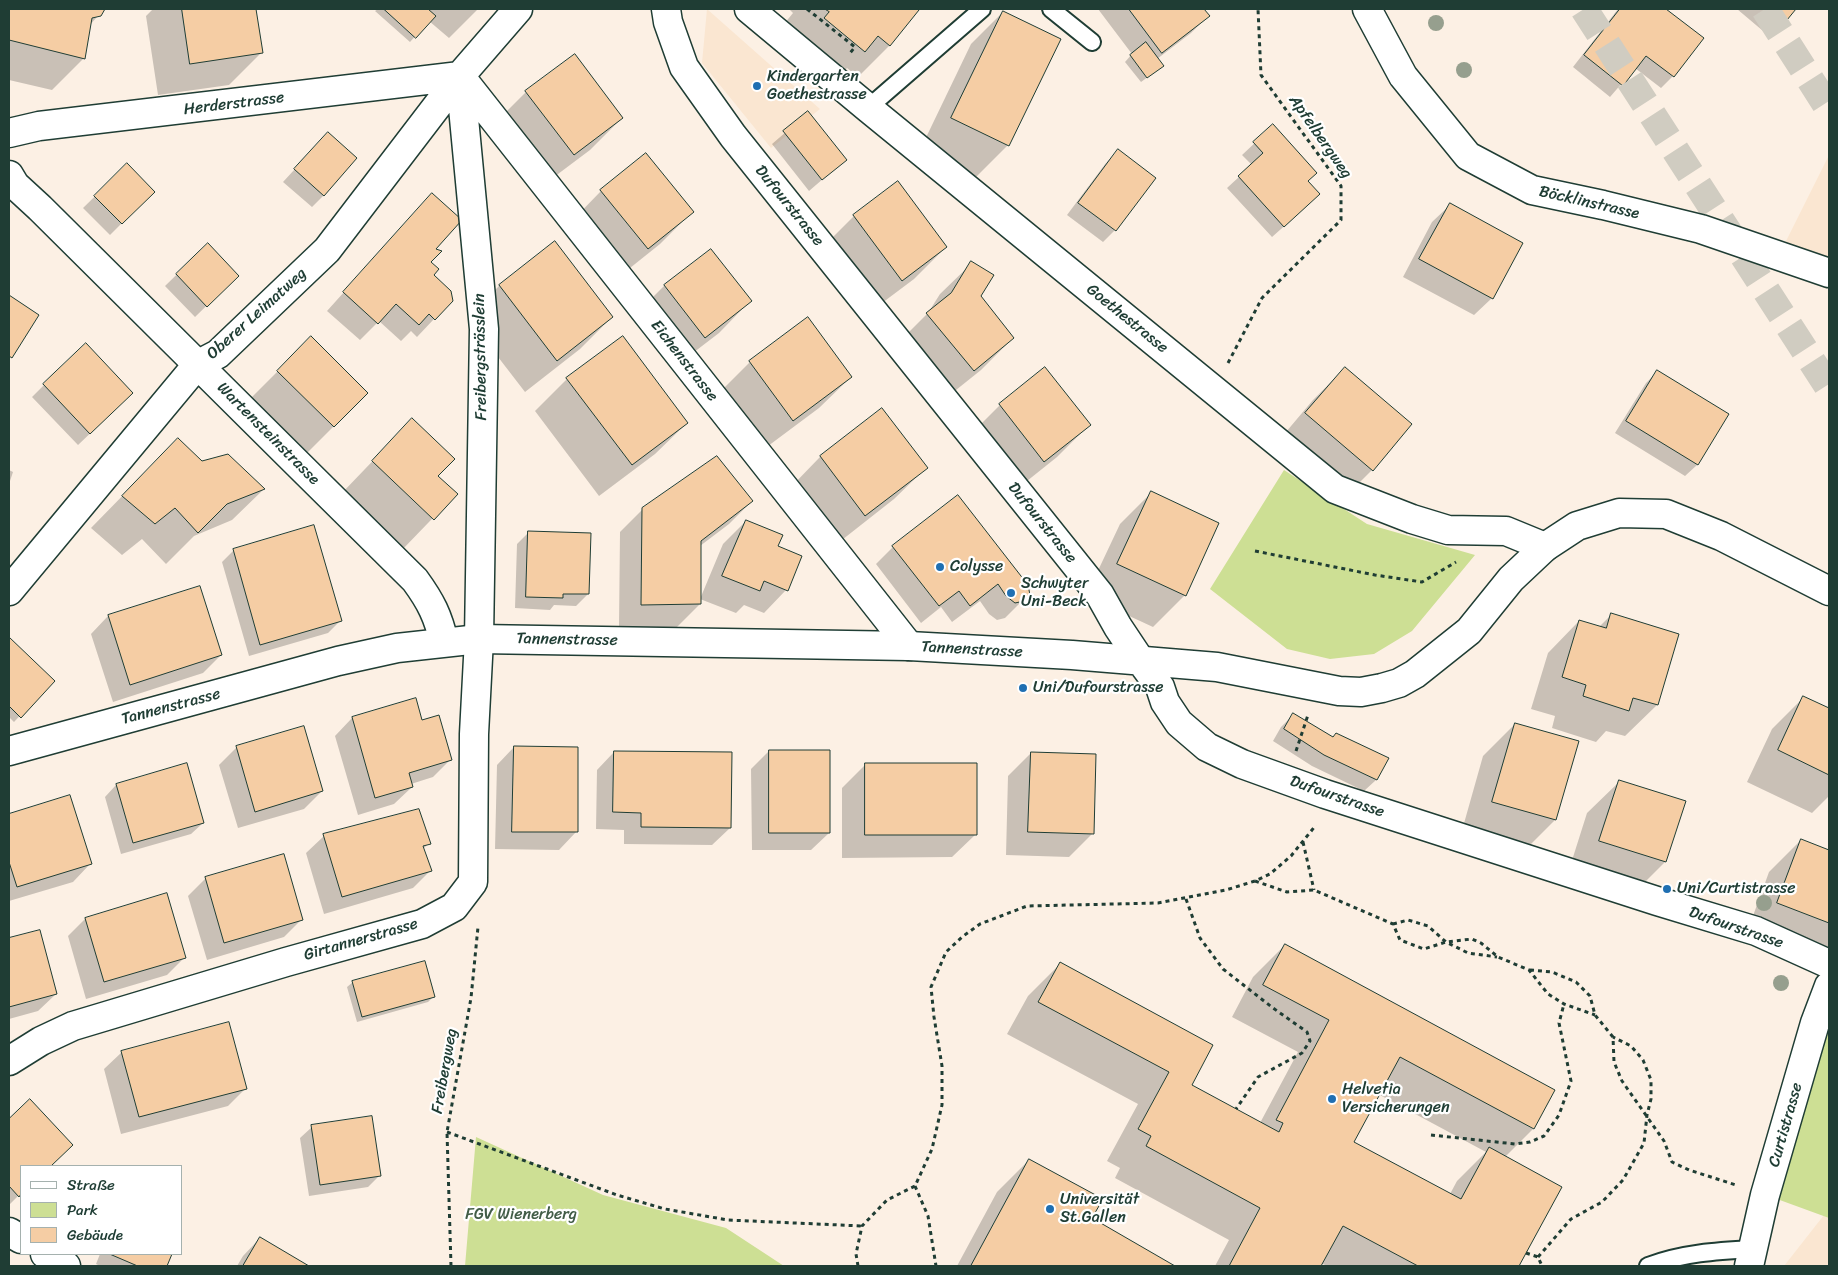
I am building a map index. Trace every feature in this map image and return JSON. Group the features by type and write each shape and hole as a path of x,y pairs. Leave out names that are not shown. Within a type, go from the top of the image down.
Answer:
{"street":[{"name":"Oberer Leimatweg","path":"9,591 20,561 197,366 218,354 327,250 460,76 518,9"},
{"name":"Dufourstrasse","path":"666,9 668,22 684,67 733,136 1100,595 1118,627 1160,687 1165,702 1179,723 1207,747 1242,764 1335,797 1756,931 1829,964"},
{"name":"Goethestrasse","path":"749,9 1335,489 1412,519 1448,530 1506,531 1546,547"},
{"name":"Böcklinstrasse","path":"1367,9 1404,76 1468,156 1532,190 1701,229 1829,272"},
{"name":"Herderstrasse","path":"9,133 39,126 104,120 460,76"},
{"name":"Freibergsträsslein","path":"460,76 484,329 479,639"},
{"name":"Eichenstrasse","path":"460,76 909,646"},
{"name":"Wartensteinstrasse","path":"11,182 47,215 197,366 231,396 415,580 438,619 444,642"},
{"name":"Tannenstrasse","path":"9,751 338,661 397,648 479,639 909,646 1140,660 1217,667 1339,691 1361,692 1399,683 1415,674 1469,631 1511,579 1546,547 1577,526 1619,513 1666,514 1721,536 1829,592"},
{"path":"473,882 474,734 479,639"},
{"name":"Girtannerstrasse","path":"9,1061 41,1041 73,1026 286,962 422,924 454,907 473,882"},
{"name":"Curtistrasse","path":"1751,1258 1766,1195 1815,1023 1829,986"},
{"path":"9,1232 20,1238"},
{"path":"48,1255 66,1266"}],"lane":[{"path":"868,108 982,9"},
{"path":"1051,9 1092,42"},
{"path":"1648,1266 1668,1259 1693,1254 1751,1258"}],"path":[{"path":"808,9 855,47 844,60"},
{"name":"Apfelbergweg","path":"1214,390 1262,298 1341,220 1342,186 1261,75 1258,9"},
{"path":"1254,551 1375,575 1422,582 1462,559"},
{"path":"1293,759 1308,714"},
{"path":"858,1266 856,1254 862,1226 887,1200 916,1186 932,1149 942,1105 942,1066 931,987 946,952 980,924 1027,906 1158,903 1186,899 1255,881 1270,874 1284,862 1316,825"},
{"path":"1303,841 1314,890"},
{"path":"1255,881 1287,892 1314,890 1393,924 1408,920 1428,926 1446,942 1468,953 1498,957 1529,970 1552,972 1576,982 1590,996 1596,1015 1613,1037 1631,1046 1643,1060 1651,1080 1651,1099 1644,1143 1623,1180 1602,1202 1571,1219 1538,1257"},
{"name":"Freibergweg","path":"451,1266 446,1132 471,998 479,922 473,882"},
{"path":"1186,899 1200,938 1223,969 1307,1032 1310,1041 1302,1053 1258,1078 1236,1109"},
{"path":"1393,924 1400,940 1424,950 1446,942 1472,939 1481,943 1498,957"},
{"path":"1529,970 1548,994 1564,1004 1596,1015"},
{"path":"1431,1135 1515,1144 1530,1142 1544,1136 1559,1115 1571,1081 1559,1023 1564,1004"},
{"path":"1613,1037 1614,1062 1622,1081 1664,1141 1672,1162 1689,1170 1766,1195"},
{"path":"446,1132 617,1195 665,1209 728,1220 862,1226"},
{"path":"916,1186 928,1216 936,1266"},
{"path":"1526,1253 1538,1257 1542,1266"}],"shaded area":[{"name":"Kindergarten Goethestrasse","path":"707,9 820,109 771,148 702,63"},
{"path":"1829,155 1829,272 1779,255"},
{"path":"1824,1215 1829,1218 1829,1266 1784,1266"}],"green space":[{"path":"1284,470 1367,524 1475,555 1412,631 1374,654 1330,659 1287,649 1210,589"},
{"path":"1829,991 1829,1218 1766,1195"},
{"name":"FGV Wienerberg","path":"476,1137 603,1195 726,1228 784,1266 465,1266"}],"building":[{"path":"9,9 105,9 101,16 92,18 85,59 9,40"},
{"path":"182,9 256,9 263,53 190,64"},
{"path":"384,9 428,9 436,16 416,38"},
{"path":"825,9 919,10 890,46 878,36 865,52 824,18 829,12"},
{"path":"1129,9 1204,9 1210,16 1162,53"},
{"path":"1620,9 1666,9 1704,38 1674,77 1646,56 1623,86 1584,55"},
{"path":"1775,9 1796,9 1787,20"},
{"path":"1003,11 1061,39 1009,146 951,118"},
{"path":"1146,42 1164,66 1147,78 1130,55"},
{"path":"575,54 623,118 574,155 525,91"},
{"path":"808,111 847,160 822,180 783,131"},
{"path":"1273,124 1317,173 1308,181 1320,194 1284,227 1238,176 1263,153 1253,142"},
{"path":"328,132 357,158 324,196 294,169"},
{"path":"1118,149 1156,178 1116,231 1078,203"},
{"path":"646,153 694,212 648,249 600,190"},
{"path":"127,163 155,192 122,224 94,196"},
{"path":"898,181 947,247 902,281 853,215"},
{"path":"432,193 462,220 436,249 442,251 431,262 439,269 434,275 451,291 453,301 435,320 429,314 419,325 396,304 378,324 343,292"},
{"path":"1450,203 1523,243 1493,299 1419,259"},
{"path":"555,241 613,317 557,361 499,285"},
{"path":"208,243 239,276 207,307 176,274"},
{"path":"711,249 752,301 705,338 664,285"},
{"path":"971,261 994,275 981,296 1014,338 974,371 926,313 951,293"},
{"path":"9,295 39,315 12,358 9,356"},
{"path":"808,317 852,377 793,421 749,361"},
{"path":"311,336 368,393 334,427 277,371"},
{"path":"623,336 688,423 632,465 566,378"},
{"path":"86,343 133,393 90,434 43,384"},
{"path":"1045,367 1091,425 1044,462 999,404"},
{"path":"1345,367 1412,424 1373,471 1305,413"},
{"path":"1657,370 1729,414 1698,465 1626,421"},
{"path":"882,408 928,468 865,516 820,456"},
{"path":"412,418 455,459 438,476 458,494 434,520 372,461"},
{"path":"178,438 202,461 228,454 265,489 227,504 198,533 175,508 155,524 122,496"},
{"path":"717,456 753,501 701,541 701,604 641,605 642,508"},
{"path":"1151,491 1219,523 1186,596 1117,564"},
{"path":"958,495 1028,585 1030,595 1024,601 1015,603 1006,596 998,584 970,606 959,591 939,606 892,546"},
{"path":"746,520 783,535 778,546 802,556 788,591 764,581 760,591 722,576"},
{"path":"314,525 342,621 260,645 233,549"},
{"path":"528,531 591,533 589,594 563,594 563,598 526,597"},
{"path":"200,586 222,655 130,685 108,615"},
{"path":"1611,613 1679,634 1658,705 1633,698 1629,711 1583,696 1586,685 1562,677 1579,620 1606,628"},
{"path":"9,637 55,681 21,718 9,706"},
{"path":"1803,696 1829,708 1829,775 1778,750"},
{"path":"416,698 422,720 439,715 452,760 409,773 413,787 375,798 352,717"},
{"path":"1293,713 1333,737 1336,733 1389,758 1377,780 1324,755 1284,729"},
{"path":"1515,723 1579,741 1556,820 1492,802"},
{"path":"304,726 323,791 255,812 236,746"},
{"path":"514,746 578,747 578,832 512,832"},
{"path":"769,750 830,750 830,833 769,833"},
{"path":"614,751 732,752 731,828 641,827 641,813 613,812"},
{"path":"1031,752 1096,754 1094,834 1028,832"},
{"path":"187,763 204,823 133,843 116,784"},
{"path":"865,763 977,763 977,835 865,835"},
{"path":"1619,780 1686,801 1666,862 1599,841"},
{"path":"70,795 92,864 17,887 9,862 9,814"},
{"path":"419,809 431,844 423,846 432,871 342,897 323,834"},
{"path":"1801,839 1829,850 1829,923 1777,903"},
{"path":"284,854 303,920 224,943 205,877"},
{"path":"167,893 186,958 104,982 85,918"},
{"path":"40,930 57,994 9,1007 9,938"},
{"name":"Helvetia Versicherungen","path":"1285,944 1555,1090 1534,1129 1400,1057 1354,1142 1461,1199 1489,1147 1562,1187 1519,1266 1418,1266 1343,1226 1321,1266 1229,1266 1260,1208 1146,1146 1151,1136 1138,1129 1169,1072 1038,1002 1060,962 1213,1045 1192,1085 1279,1132 1283,1123 1276,1120 1329,1020 1263,985"},
{"path":"425,961 435,997 362,1017 352,981"},
{"path":"229,1022 247,1089 139,1117 121,1051"},
{"path":"30,1099 73,1145 52,1165 20,1165 19,1197 9,1186 9,1119"},
{"path":"372,1116 381,1176 320,1185 311,1125"},
{"name":"Universität St.Gallen","path":"1029,1159 1103,1199 1092,1218 1175,1266 971,1266"},
{"path":"260,1237 309,1266 243,1266"},
{"path":"112,1255 172,1255 167,1266 138,1266"}],"tunnel":[{"path":"1584,9 1829,388"},
{"path":"1765,9 1829,109"}],"place":[{"name":"Kindergarten Goethestrasse","path":"757,86"},
{"name":"Colysse","path":"940,567"},
{"name":"Schwyter Uni-Beck","path":"1011,593"},
{"name":"Uni/Dufourstrasse","path":"1023,688"},
{"name":"Uni/Curtistrasse","path":"1667,889"},
{"name":"Helvetia Versicherungen","path":"1332,1099"},
{"name":"Universität St.Gallen","path":"1050,1209"}]}
